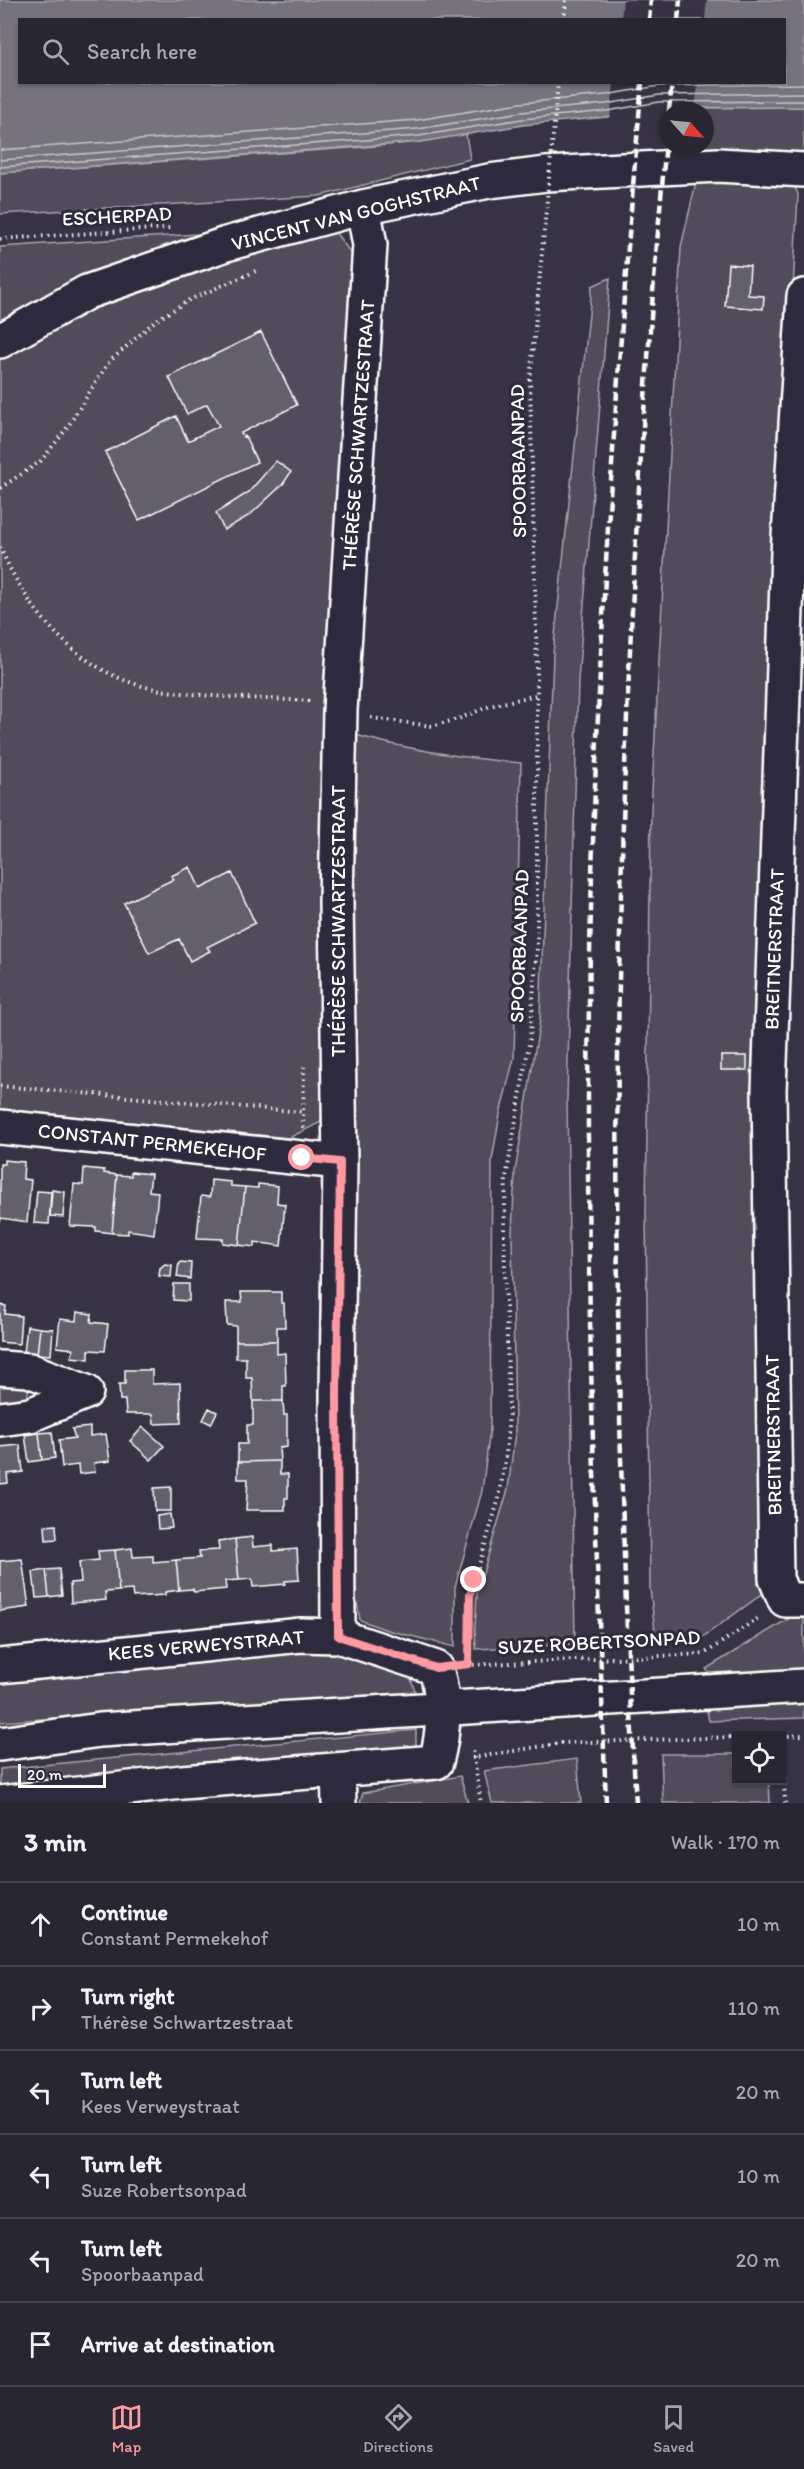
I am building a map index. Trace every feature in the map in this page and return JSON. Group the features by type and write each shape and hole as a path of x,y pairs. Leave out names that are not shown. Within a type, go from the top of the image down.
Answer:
{"street":[{"name":"VINCENT VAN GOGHSTRAAT","path":"0,341 87,292 226,244 363,207 489,181 558,173 718,165 804,170"},
{"name":"THÉRÈSE SCHWARTZESTRAAT","path":"338,1636 337,1393 340,1162 336,902 340,707 370,245 363,207"},
{"name":"BREITNERSTRAAT","path":"795,1600 776,1579 769,1091 796,553 804,296"},
{"name":"CONSTANT PERMEKEHOF","path":"0,1126 340,1162"},
{"path":"0,1368 29,1370 86,1392 30,1415 0,1419"},
{"name":"KEES VERWEYSTRAAT","path":"0,1666 301,1635 338,1636 436,1668"},
{"path":"436,1668 441,1686 456,1709"},
{"path":"0,1744 100,1730 804,1686"},
{"path":"0,1803 182,1782 436,1762 443,1735 456,1709"},
{"path":"338,1770 339,1803"}],"path":[{"path":"564,18 566,0"},
{"name":"SPOORBAANPAD","path":"481,1803 473,1758 456,1709 469,1664 470,1595 499,1498 507,1434 505,1189 530,1038 537,946 537,695 530,381 558,84"},
{"name":"ESCHERPAD","path":"0,239 172,228"},
{"path":"0,488 40,462 65,431 108,363 155,321 189,300 262,269"},
{"path":"0,548 13,577 48,626 83,659 122,679 153,689 340,707 389,721 432,726 458,719 490,706 537,695"},
{"path":"302,1158 304,1066"},
{"path":"0,1086 303,1112"},
{"name":"SUZE ROBERTSONPAD","path":"436,1668 469,1664 704,1654 795,1600"},
{"path":"786,1737 804,1735"},
{"path":"436,1762 561,1743 732,1737"},
{"path":"784,1785 785,1803"}],"shaded area":[{"path":"804,107 804,163 680,158 680,156 714,156 714,108"},
{"path":"466,134 470,159 319,196 0,214 0,173 365,147 420,142"},
{"path":"790,177 798,194 779,556 758,1217 762,1594 700,1639 656,1640 650,1589 646,1213 651,811 681,247 697,178"},
{"path":"332,228 356,260 324,951 321,1122 289,1138 0,1109 0,357 90,308"},
{"path":"213,233 0,330 0,247"},
{"path":"610,278 578,680 567,1100 575,1644 476,1649 477,1593 508,1489 515,1433 512,1232 515,1172 540,1020 553,654 592,286"},
{"path":"349,733 435,752 521,763 514,1058 500,1114 492,1160 490,1429 482,1491 455,1587 455,1647 387,1630 360,1620 355,1592 337,1393"},
{"path":"0,1381 28,1383 28,1406 0,1409"},
{"path":"804,1613 804,1669 709,1673 706,1669 796,1614"},
{"path":"315,1643 408,1669 415,1692 0,1722 0,1678"},
{"path":"804,1703 804,1718 709,1721 706,1707"},
{"path":"416,1730 416,1752 0,1792 0,1769"},
{"path":"661,1754 732,1754 732,1785 769,1785 770,1803 663,1803"},
{"path":"577,1759 581,1803 492,1803 484,1771"},
{"path":"460,1776 468,1803 360,1803 363,1793"}],"water":[{"path":"0,0 804,0 804,107 714,108 714,102 660,102 660,108 608,117 523,125 420,142 0,173"}],"pier":[{"path":"623,0 707,0 705,18 621,18"},
{"path":"614,84 698,84 696,102 660,102 660,111 610,120"}],"building":[{"path":"728,264 750,266 748,295 764,296 763,309 725,306"},
{"path":"261,332 297,405 241,433 243,437 245,436 257,462 139,520 105,452 176,416 188,441 219,426 207,404 187,414 169,377"},
{"path":"276,461 291,472 283,484 250,515 224,530 216,513 249,492"},
{"path":"190,867 200,889 232,873 255,923 207,947 210,951 190,961 179,939 149,953 124,903 174,879 171,876"},
{"path":"721,1056 747,1056 747,1070 721,1070"},
{"path":"4,1160 24,1162 23,1179 31,1180 27,1222 1,1218 0,1222 0,1164 4,1164"},
{"path":"84,1168 104,1170 104,1173 117,1175 112,1233 96,1231 96,1227 70,1226 74,1184 83,1185"},
{"path":"131,1172 151,1174 149,1191 158,1192 154,1234 128,1230 128,1234 112,1233 117,1175 131,1176"},
{"path":"211,1180 231,1182 231,1186 245,1187 239,1245 223,1243 223,1239 197,1238 201,1196 210,1197"},
{"path":"258,1184 278,1186 277,1203 285,1204 281,1246 255,1242 255,1247 239,1245 245,1187 258,1188"},
{"path":"52,1190 65,1192 63,1217 50,1216"},
{"path":"37,1191 51,1192 49,1224 34,1223"},
{"path":"179,1262 191,1263 190,1279 177,1277"},
{"path":"165,1264 172,1265 171,1277 159,1276 160,1268"},
{"path":"174,1284 189,1284 189,1301 173,1300"},
{"path":"241,1292 281,1292 285,1327 277,1327 277,1341 236,1341 236,1326 227,1325 226,1302 242,1302"},
{"path":"0,1305 6,1306 5,1314 21,1316 19,1344 0,1342"},
{"path":"77,1312 92,1314 91,1322 108,1324 105,1351 89,1350 89,1359 71,1357 74,1349 57,1347 60,1319 76,1321"},
{"path":"27,1326 40,1328 37,1354 24,1353"},
{"path":"40,1328 53,1329 51,1355 37,1354"},
{"path":"236,1341 277,1341 277,1354 285,1353 286,1386 283,1386 283,1401 253,1401 252,1378 246,1378 246,1358 236,1358"},
{"path":"125,1370 152,1370 152,1384 180,1383 181,1423 154,1424 153,1414 126,1414 125,1400 120,1400 119,1384 125,1384"},
{"path":"253,1401 283,1401 284,1415 287,1415 287,1447 279,1448 280,1461 238,1462 238,1444 247,1444 247,1425 253,1425"},
{"path":"209,1408 217,1412 211,1424 203,1420"},
{"path":"90,1427 90,1436 106,1434 110,1461 94,1463 95,1472 79,1474 78,1465 62,1467 59,1440 75,1438 72,1429"},
{"path":"143,1427 164,1446 151,1460 130,1441"},
{"path":"52,1432 55,1458 42,1460 39,1433"},
{"path":"39,1433 42,1460 29,1462 25,1435"},
{"path":"20,1445 23,1472 7,1474 8,1483 0,1484 0,1447"},
{"path":"280,1461 280,1474 288,1474 288,1498 285,1498 285,1510 246,1510 248,1479 238,1479 238,1462"},
{"path":"171,1487 171,1511 155,1511 154,1488"},
{"path":"170,1514 172,1528 158,1529 157,1516"},
{"path":"56,1525 57,1539 46,1540 45,1526"},
{"path":"252,1537 253,1547 273,1545 273,1551 297,1549 299,1580 285,1581 285,1584 253,1587 252,1579 239,1580 235,1539"},
{"path":"235,1539 239,1580 225,1581 226,1589 194,1592 193,1589 179,1590 176,1560 200,1558 199,1551 219,1550 218,1541"},
{"path":"132,1548 133,1557 153,1556 153,1562 176,1560 179,1590 165,1592 165,1595 133,1597 132,1590 119,1591 115,1550"},
{"path":"115,1550 119,1591 105,1592 106,1600 71,1603 70,1583 81,1582 79,1562 99,1560 98,1551"},
{"path":"22,1559 29,1607 0,1611 0,1561"},
{"path":"59,1569 62,1595 49,1597 46,1570"},
{"path":"46,1570 49,1597 36,1598 33,1572"}],"railway":[{"path":"649,18 651,0"},
{"path":"678,18 680,0"},
{"path":"606,1803 589,1271 590,967 604,588 621,335 642,84"},
{"path":"670,102 672,84"},
{"path":"636,1803 625,1592 619,1380 617,1168 620,956 626,744 636,533 665,156"}],"route":[{"path":"302,1158 340,1162 337,1393 338,1636 436,1668 469,1664 470,1595 474,1580"}]}
